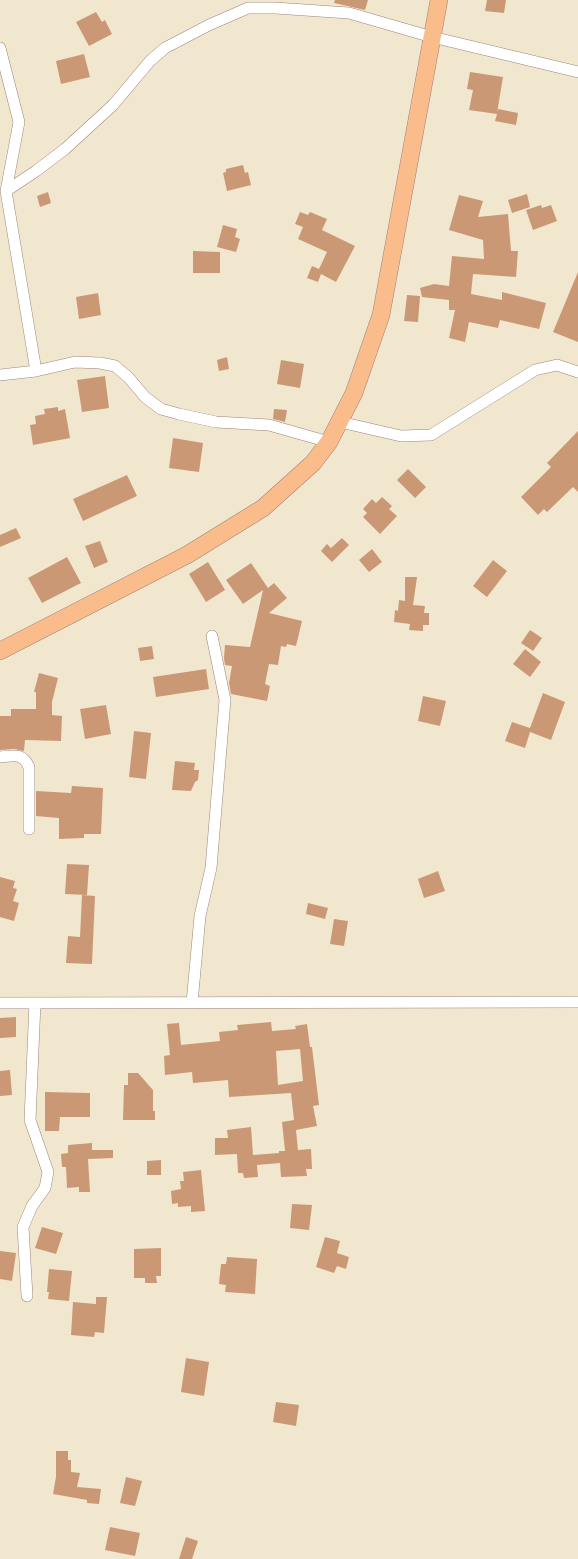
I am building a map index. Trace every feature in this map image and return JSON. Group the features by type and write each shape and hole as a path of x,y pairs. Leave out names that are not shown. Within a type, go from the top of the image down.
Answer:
{"main road":[{"path":"0,652 187,555 263,508 312,463 329,442 354,393 381,315 432,37 440,1"}],"street":[{"path":"6,191 65,149 113,105 150,61 165,48 209,25 248,8 276,8 348,13 432,37 578,72"},
{"path":"0,48 19,122 6,191 36,371"},
{"path":"0,375 36,371 75,362 100,363 115,366 129,378 145,397 161,409 216,422 269,425 329,442"},
{"path":"340,422 401,436 431,435 535,370 557,365 578,372"},
{"path":"192,1003 200,916 211,868 225,700 212,636"},
{"path":"0,757 20,756 25,759 29,767 29,829"},
{"path":"0,1004 578,1002"},
{"path":"27,1296 24,1227 32,1206 44,1188 48,1172 30,1120 35,1003"}],"building":[{"path":"335,0 368,0 365,10 334,3"},
{"path":"487,0 506,0 504,13 485,11"},
{"path":"96,12 102,22 105,20 112,34 89,46 76,22"},
{"path":"84,54 90,77 61,84 56,61"},
{"path":"470,72 503,77 497,113 498,109 518,113 516,125 495,121 497,114 469,110 473,90 467,89"},
{"path":"243,165 245,173 248,172 251,185 227,191 223,173 226,172 226,169"},
{"path":"48,192 51,203 40,207 37,196"},
{"path":"527,194 530,207 512,213 508,200"},
{"path":"459,195 483,201 478,217 508,214 511,251 518,251 516,277 473,274 471,294 502,300 502,292 546,303 539,329 500,320 498,328 469,322 465,342 449,338 455,310 449,310 449,300 422,297 420,288 434,284 449,286 452,256 484,259 483,240 449,230"},
{"path":"541,205 542,208 551,205 557,221 533,230 526,210"},
{"path":"300,212 308,215 310,212 327,219 322,230 355,246 336,282 321,274 318,282 307,278 312,266 319,269 327,252 298,239 303,227 295,224"},
{"path":"223,225 237,229 235,237 240,239 236,252 217,247"},
{"path":"193,251 220,252 220,273 193,273"},
{"path":"578,272 578,342 553,332"},
{"path":"98,293 101,315 79,319 76,297"},
{"path":"407,295 420,296 418,322 404,321"},
{"path":"227,357 229,369 219,371 217,360"},
{"path":"281,360 304,364 300,388 277,384"},
{"path":"105,376 109,408 82,412 77,380"},
{"path":"58,407 58,411 65,409 70,438 33,445 30,425 36,424 35,416 45,414 44,409"},
{"path":"274,409 287,410 285,422 273,419"},
{"path":"578,431 578,492 573,487 547,512 544,509 538,515 521,497 551,467 547,463"},
{"path":"173,438 203,443 199,472 169,468"},
{"path":"408,469 426,487 415,498 397,480"},
{"path":"127,475 137,496 83,521 73,499"},
{"path":"382,497 392,506 389,509 397,516 380,534 363,517 367,513 363,509 372,499 376,503"},
{"path":"16,528 21,538 0,547 0,535"},
{"path":"342,538 349,545 332,562 321,551 327,544 331,548"},
{"path":"100,541 108,562 94,568 85,546"},
{"path":"372,549 382,562 369,572 359,560"},
{"path":"67,557 81,583 42,603 28,578"},
{"path":"493,560 507,571 487,597 473,586"},
{"path":"208,562 225,590 206,602 189,574"},
{"path":"251,563 268,588 274,583 287,598 269,613 302,621 296,646 287,644 286,647 281,646 278,665 269,664 265,684 270,686 267,701 231,694 229,683 232,666 225,665 224,658 225,645 250,647 263,590 243,604 226,580"},
{"path":"405,577 417,577 413,605 425,606 424,613 429,613 429,625 423,625 423,631 409,630 410,624 394,622 395,610 398,611 399,600 405,601"},
{"path":"530,630 542,638 533,651 521,643"},
{"path":"152,646 154,659 140,661 138,648"},
{"path":"525,649 541,662 530,677 513,664"},
{"path":"206,669 209,689 156,697 153,677"},
{"path":"39,673 58,678 52,702 52,715 62,716 61,741 25,740 24,751 14,749 0,750 0,716 11,716 11,709 36,709 36,692 34,692"},
{"path":"543,693 565,702 551,740 530,732 525,748 505,741 512,722 530,728"},
{"path":"423,696 446,701 440,726 418,721"},
{"path":"106,705 111,734 85,739 80,709"},
{"path":"134,731 151,733 146,779 129,777"},
{"path":"175,761 195,763 194,770 199,770 198,780 195,782 191,791 172,790"},
{"path":"72,786 103,788 101,834 84,834 84,838 59,839 59,818 36,816 36,791 71,793"},
{"path":"67,864 89,865 87,895 65,894"},
{"path":"438,871 445,891 424,898 418,879"},
{"path":"0,877 15,881 13,888 17,889 13,901 19,903 14,921 0,917"},
{"path":"82,895 95,896 92,964 66,963 68,936 80,937"},
{"path":"308,903 328,908 325,919 306,914"},
{"path":"334,919 348,921 344,946 330,944"},
{"path":"16,1017 16,1037 0,1038 0,1018"},
{"path":"271,1022 272,1031 296,1029 295,1026 307,1024 310,1047 312,1047 319,1105 313,1106 317,1126 296,1130 298,1150 311,1149 312,1169 306,1169 307,1176 281,1177 280,1163 257,1165 258,1177 244,1178 243,1173 238,1173 237,1154 215,1155 215,1138 228,1138 227,1130 251,1127 253,1155 279,1153 279,1151 285,1151 282,1122 294,1120 291,1093 229,1097 228,1080 193,1083 192,1072 165,1075 164,1056 170,1055 167,1024 179,1023 181,1045 220,1041 219,1032 238,1030 237,1025","holes":["300,1049 303,1081 278,1085 276,1051"]},
{"path":"10,1070 12,1095 0,1096 0,1071"},
{"path":"128,1073 138,1073 153,1090 153,1111 155,1111 155,1120 123,1120 124,1085 128,1085"},
{"path":"45,1092 90,1093 90,1117 60,1117 59,1131 45,1131"},
{"path":"92,1143 92,1150 113,1150 113,1158 88,1159 90,1192 79,1192 79,1187 67,1188 66,1167 62,1167 61,1154 68,1153 68,1145"},
{"path":"161,1160 161,1175 147,1175 147,1161"},
{"path":"201,1170 205,1211 191,1212 191,1206 178,1207 178,1203 172,1204 171,1191 181,1189 180,1181 184,1181 183,1172"},
{"path":"292,1204 312,1205 309,1230 290,1228"},
{"path":"42,1227 63,1233 56,1254 35,1248"},
{"path":"325,1237 340,1241 337,1253 349,1257 346,1269 337,1266 334,1273 316,1267"},
{"path":"161,1248 161,1276 156,1276 157,1283 145,1283 145,1278 134,1278 134,1249"},
{"path":"0,1251 16,1253 12,1281 0,1279"},
{"path":"227,1257 257,1259 255,1294 225,1292 226,1285 219,1284 221,1264 226,1264"},
{"path":"49,1269 72,1271 69,1301 48,1299 49,1292 47,1292"},
{"path":"96,1297 107,1297 104,1333 95,1332 94,1337 71,1335 73,1302 96,1304"},
{"path":"186,1358 209,1362 204,1396 181,1392"},
{"path":"276,1402 299,1405 296,1426 273,1422"},
{"path":"56,1451 68,1451 68,1460 71,1460 71,1472 80,1473 77,1487 101,1489 99,1504 87,1503 87,1500 53,1494 56,1477"},
{"path":"126,1477 142,1481 135,1506 120,1503"},
{"path":"110,1527 140,1533 135,1556 105,1550"},
{"path":"186,1537 198,1541 192,1559 179,1559"}]}
